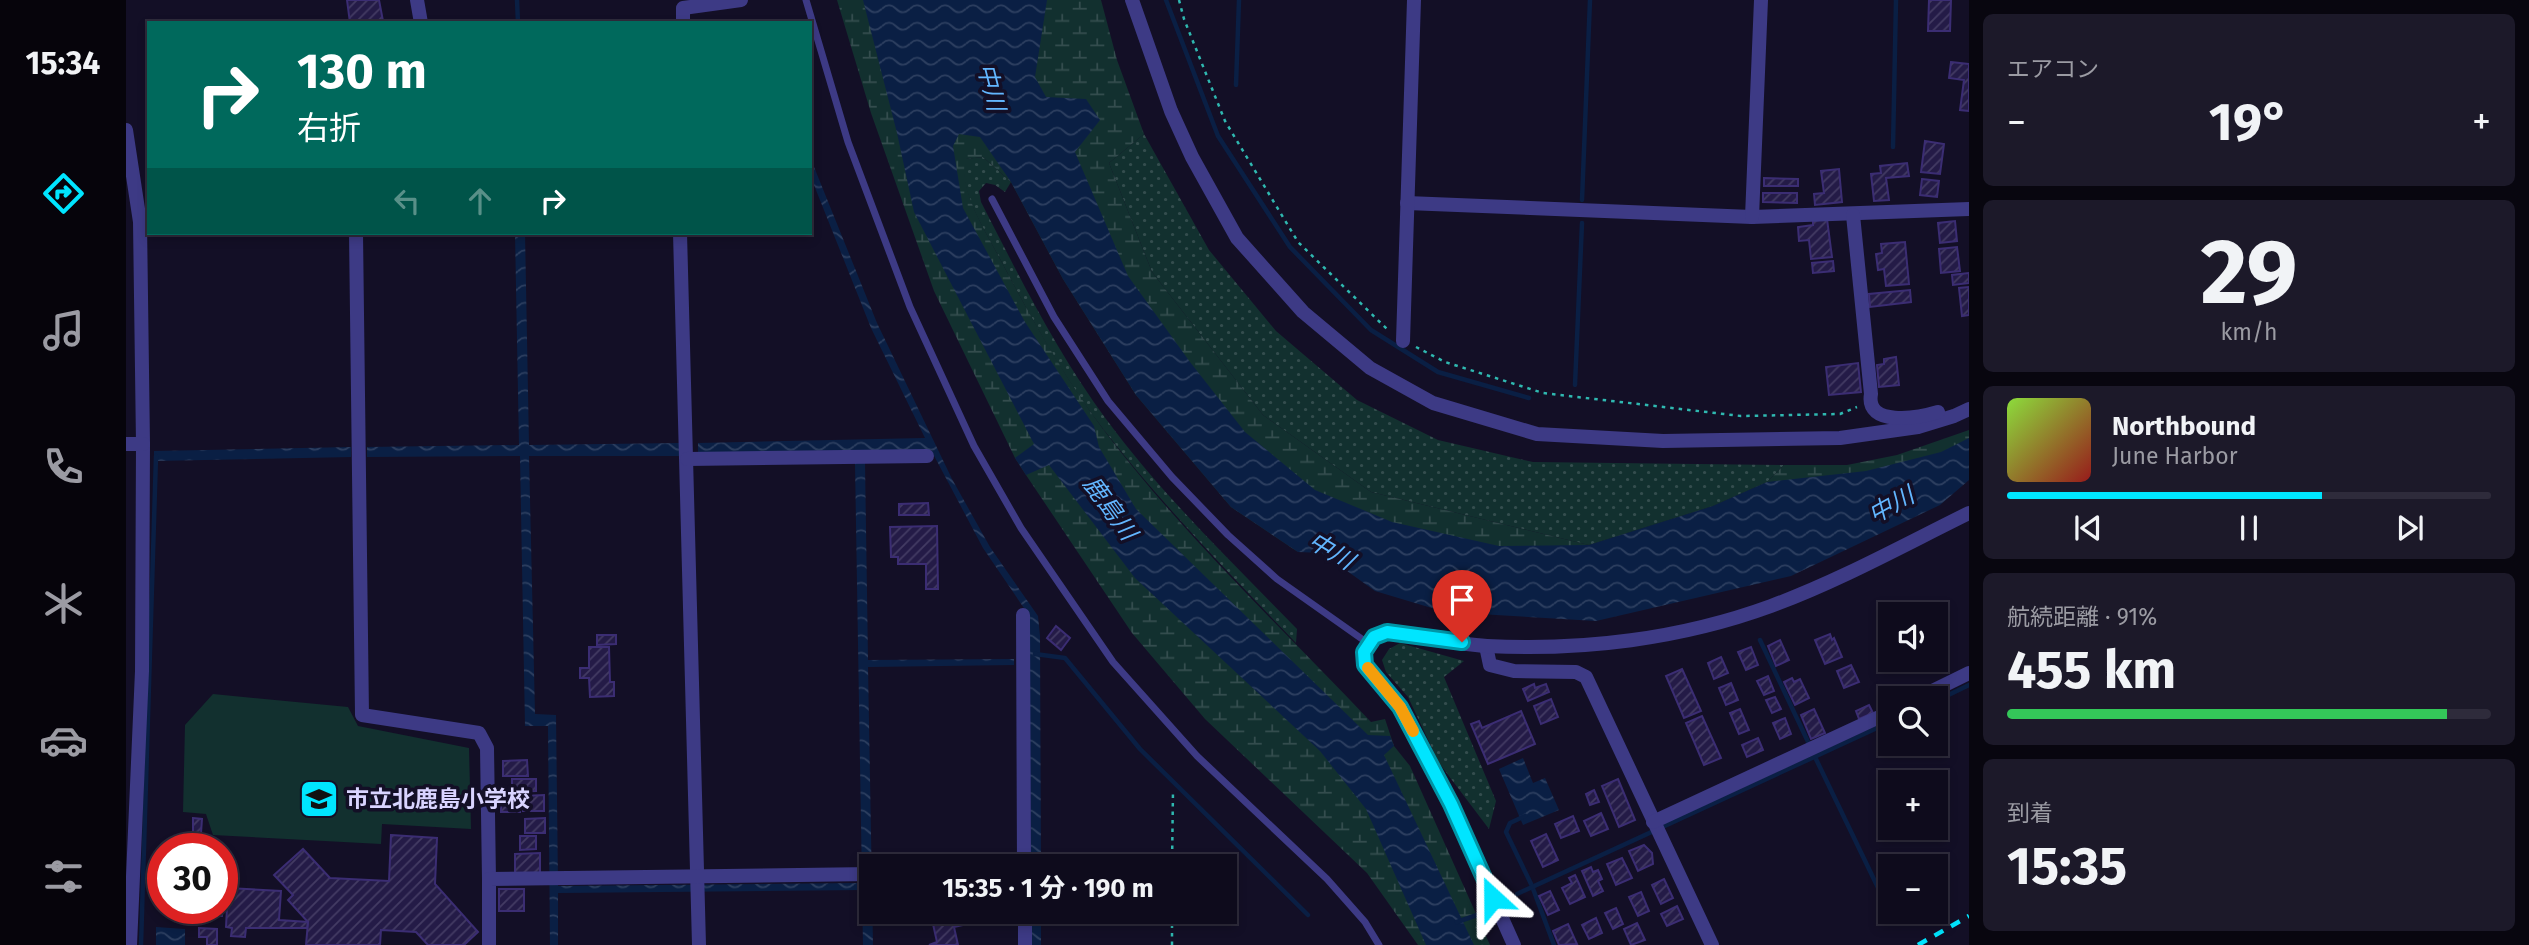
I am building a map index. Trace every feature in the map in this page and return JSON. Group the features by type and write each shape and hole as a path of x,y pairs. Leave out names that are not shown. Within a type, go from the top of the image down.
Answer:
{"street":[{"path":"416,0 421,21"},
{"path":"683,21 683,8 741,0"},
{"path":"1132,0 1171,111 1192,157 1237,238 1303,312 1370,368 1433,403 1537,434 1663,441 1840,438 1918,427 1954,416 1969,407"},
{"path":"1403,341 1414,0"},
{"path":"1752,217 1761,0"},
{"path":"126,130 144,222 142,671 130,945"},
{"path":"1408,203 1752,217 1969,209"},
{"path":"1853,215 1870,402 1874,411 1883,417 1926,415 1969,407"},
{"path":"356,235 362,715 479,733 487,748 489,945"},
{"path":"680,235 699,945"},
{"path":"126,444 143,444"},
{"path":"687,459 927,456"},
{"path":"1514,945 1451,804 1400,707 1365,665 1364,652 1374,637 1387,632 1486,646 1602,644 1690,630 1770,607 1835,580 1969,513"},
{"path":"1024,615 1024,854"},
{"path":"1486,646 1490,665 1514,671 1576,672 1586,677 1712,945"},
{"path":"1942,686 1969,673"},
{"path":"1653,821 1878,718"},
{"path":"489,879 859,874"},
{"path":"1025,924 1025,945"}],"lane":[{"path":"806,0 848,142 909,307 974,446 1021,528 1113,662 1196,756 1327,879 1365,922 1379,945"},
{"path":"992,199 1054,317 1108,401 1172,477 1228,535 1277,579 1370,644"}],"path":[{"path":"1179,0 1225,121 1298,242 1382,326 1403,341 1445,362 1544,393 1741,416 1840,414 1870,402"},
{"path":"1172,854 1173,790"},
{"path":"1172,924 1172,945"}],"green space":[{"path":"837,0 875,0 1045,427 1378,807 1440,945 1418,945 1367,873 1205,719 1132,633 1015,458 934,291 871,113"},
{"path":"1015,0 1101,0 1117,60 1144,134 1109,163 1152,272 1263,415 1371,492 1589,545 1713,506 1767,482 1784,465 1847,465 1897,455 1969,430 1969,452 1855,517 1392,570 1164,388 1010,38"},
{"path":"967,54 1298,552 1231,507 1136,395 1063,279 1011,182 983,157 966,159 966,183 974,209 1048,345 1103,429 1165,506 1371,722 1385,719 1394,746 1410,766 1490,945 1460,945 1374,764 1131,525 941,195"},
{"path":"1144,134 1209,250 1276,331 1357,400 1438,440 1533,462 1784,465 1767,482 1713,506 1589,545 1371,492 1263,415 1152,272 1109,163"},
{"path":"983,157 1011,182 1005,192 986,183 979,191 981,202 1039,313 1071,367 1106,419 1150,474 1297,629 1296,643 1150,486 1104,430 1075,389 1023,301 969,197 965,184 965,159"},
{"path":"1400,643 1464,661 1444,677 1496,801 1489,829 1439,763 1408,697 1386,672 1382,660 1389,649"},
{"path":"213,694 348,707 358,726 469,748 471,829 382,824 381,844 212,833 206,814 183,812 185,725"}],"water":[{"path":"863,0 1047,0 1035,77 1046,97 1086,99 1100,120 1075,152 1128,276 1245,432 1315,490 1392,522 1499,546 1589,545 1713,506 1767,482 1866,471 1941,452 1969,438 1969,480 1940,505 1791,576 1596,621 1445,612 1375,591 1322,553 1298,552 1231,507 1136,395 1063,279 1011,182 980,137 959,134 953,146 963,208 1025,322 1094,426 1099,447 1136,509 1368,735 1390,736 1394,746 1384,755 1474,945 1426,945 1366,809 1320,751 1135,578 1049,465 1026,475 1015,458 1034,444 914,212"},
{"path":"812,162 877,323 952,479 990,547 1038,616 1041,854 1031,854 1028,614 983,548 931,450 698,454 698,443 925,438 871,328 812,180"},
{"path":"515,235 525,235 529,445 679,443 679,456 529,456 535,714 556,715 558,886 859,883 859,890 558,893 558,945 550,945 548,726 525,726 520,456 367,457 367,447 519,445"},
{"path":"351,447 351,457 154,461 154,451"},
{"path":"855,463 865,463 868,660 1014,659 1014,665 868,667 871,854 862,854"},
{"path":"1523,758 1533,783 1545,778 1559,810 1523,825 1499,769"},
{"path":"863,924 873,924 873,945 863,945"},
{"path":"1031,924 1041,924 1041,945 1032,945"},
{"path":"156,927 185,929 185,945 156,945"}],"building":[{"path":"347,0 379,0 383,21 350,21"},
{"path":"1929,0 1951,0 1950,31 1928,31"},
{"path":"1951,62 1969,64 1969,111 1960,110 1964,80 1949,78"},
{"path":"1925,141 1944,144 1940,174 1921,172"},
{"path":"1907,163 1909,176 1886,178 1889,200 1874,201 1871,174 1881,173 1880,166"},
{"path":"1839,169 1842,202 1815,205 1814,194 1824,193 1821,171"},
{"path":"1764,178 1798,179 1798,186 1764,186"},
{"path":"1922,179 1939,181 1937,197 1920,195"},
{"path":"1763,193 1797,193 1797,203 1763,202"},
{"path":"1827,219 1832,257 1811,259 1809,240 1799,241 1798,227"},
{"path":"1955,221 1957,241 1940,243 1938,223"},
{"path":"1905,242 1909,284 1886,286 1884,269 1878,270 1876,254 1882,253 1881,244"},
{"path":"1957,247 1960,271 1941,273 1939,249"},
{"path":"1833,261 1834,271 1813,273 1812,263"},
{"path":"1969,273 1969,283 1953,285 1952,275"},
{"path":"1969,287 1969,315 1962,316 1959,288"},
{"path":"1910,290 1911,302 1870,307 1869,294"},
{"path":"1896,357 1899,385 1879,387 1877,365 1884,364 1884,359"},
{"path":"1858,363 1861,392 1829,395 1826,367"},
{"path":"928,503 929,515 899,515 899,504"},
{"path":"937,526 938,589 926,589 926,564 898,564 898,557 891,557 890,527"},
{"path":"1056,626 1070,638 1061,650 1047,638"},
{"path":"1830,634 1842,657 1825,664 1815,640"},
{"path":"597,635 616,635 616,644 597,645"},
{"path":"1780,640 1789,660 1776,666 1768,646"},
{"path":"589,647 609,647 610,682 614,682 614,696 590,697 589,678 580,678 580,668 589,668"},
{"path":"1751,647 1758,665 1746,670 1738,652"},
{"path":"1721,657 1728,673 1714,679 1708,663"},
{"path":"1851,665 1859,682 1844,688 1837,671"},
{"path":"1682,669 1701,711 1684,718 1666,676"},
{"path":"1768,676 1774,691 1764,695 1757,681"},
{"path":"1792,678 1794,682 1800,679 1809,698 1795,705 1784,682"},
{"path":"1731,683 1738,700 1726,705 1719,688"},
{"path":"1534,684 1535,688 1546,684 1549,692 1528,701 1523,689"},
{"path":"1775,697 1781,709 1772,713 1766,700"},
{"path":"1551,699 1558,717 1541,724 1534,706"},
{"path":"1869,705 1873,713 1859,719 1856,711"},
{"path":"1740,709 1749,730 1739,734 1730,713"},
{"path":"1814,709 1825,733 1811,739 1801,715"},
{"path":"1521,711 1535,744 1488,764 1471,724 1479,721 1482,728"},
{"path":"1702,716 1721,758 1704,765 1686,723"},
{"path":"1785,718 1791,734 1780,739 1773,723"},
{"path":"1758,738 1763,750 1747,757 1742,745"},
{"path":"527,760 528,776 503,776 503,761"},
{"path":"512,779 536,779 536,791 512,792"},
{"path":"1618,779 1635,820 1619,827 1602,786"},
{"path":"1594,790 1599,802 1590,805 1586,794"},
{"path":"544,795 544,811 523,811 523,796"},
{"path":"501,796 520,796 520,812 501,812"},
{"path":"1601,813 1608,829 1591,836 1584,821"},
{"path":"1573,816 1579,831 1561,838 1555,824"},
{"path":"193,818 202,819 201,833 193,833"},
{"path":"545,818 545,833 525,833 525,819"},
{"path":"1546,834 1558,860 1543,867 1531,841"},
{"path":"391,835 437,838 435,884 478,932 464,945 428,945 416,932 381,930 380,945 306,945 308,922 288,900 293,895 274,875 303,849 330,878 389,881"},
{"path":"520,836 536,836 536,849 520,850"},
{"path":"1644,845 1652,853 1653,864 1638,871 1629,851"},
{"path":"540,853 540,874 515,874 515,854"},
{"path":"1622,858 1632,878 1616,885 1607,864"},
{"path":"1591,867 1593,872 1598,870 1602,879 1598,881 1603,891 1593,896 1582,871"},
{"path":"1575,875 1585,897 1570,904 1562,888 1572,883 1569,878"},
{"path":"1664,879 1673,898 1661,904 1652,885"},
{"path":"238,889 281,891 279,920 308,922 307,928 246,928 245,937 231,936 232,928 226,927 226,924 238,924"},
{"path":"499,889 524,889 524,911 499,911"},
{"path":"1550,891 1559,910 1548,915 1539,896"},
{"path":"1641,892 1649,911 1638,916 1629,897"},
{"path":"1677,906 1683,919 1667,926 1661,914"},
{"path":"1616,908 1623,924 1613,929 1605,913"},
{"path":"1596,918 1602,933 1589,939 1582,925"},
{"path":"1637,923 1645,940 1631,945 1624,929"},
{"path":"933,924 963,924 954,927 958,945 929,945 937,942"},
{"path":"1568,924 1577,944 1559,945 1553,931"},
{"path":"199,928 217,929 217,945 207,945 207,937 199,937"}],"waterway":[{"path":"517,0 518,21"},
{"path":"1166,0 1218,136 1290,247 1371,330 1438,372 1529,398"},
{"path":"1236,85 1239,0"},
{"path":"1582,200 1590,0"},
{"path":"1893,147 1896,0"},
{"path":"1575,385 1582,223"},
{"path":"141,945 156,456"},
{"path":"1760,640 1810,746"},
{"path":"1035,654 1065,658 1140,749 1308,915"},
{"path":"1948,695 1969,685"},
{"path":"1517,894 1878,728"},
{"path":"1815,757 1878,888"},
{"path":"1525,816 1510,823 1506,832 1532,886 1554,945"},
{"path":"1457,922 1480,914"}],"railway":[{"path":"1918,945 1969,916"}],"slow traffic":[{"path":"1368,668 1400,707 1413,731"}],"place":[{"name":"市立北鹿島小学校","path":"319,799"}],"route":[{"path":"1462,642 1387,632 1374,637 1364,652 1365,665 1400,707 1451,804 1493,898"}],"water label":[{"name":"中川","path":"991,87"},
{"name":"中川","path":"1891,505"},
{"name":"鹿島川","path":"1110,508"},
{"name":"中川","path":"1331,551"}]}
